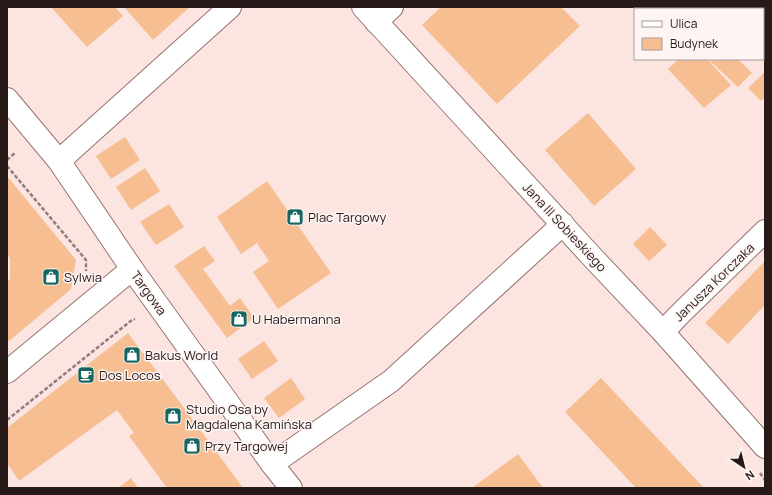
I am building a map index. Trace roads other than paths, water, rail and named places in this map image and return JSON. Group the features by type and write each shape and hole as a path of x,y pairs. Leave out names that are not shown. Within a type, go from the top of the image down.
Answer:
{"street":[{"path":"59,161 230,7"},
{"path":"370,14 392,7"},
{"name":"Jana III Sobieskiego","path":"370,14 663,332 765,447"},
{"name":"Targowa","path":"7,99 59,161 132,269 272,464 291,488"},
{"path":"272,464 391,381 563,224"},
{"name":"Janusza Korczaka","path":"663,332 679,314 765,231"},
{"path":"7,372 132,269"}],"place":[{"name":"Plac Targowy","path":"295,217"},
{"name":"Sylwia","path":"51,277"},
{"name":"U Habermanna","path":"239,319"},
{"name":"Bakus World","path":"132,355"},
{"name":"Dos Locos","path":"86,375"},
{"name":"Studio Osa by Magdalena Kamińska","path":"173,416"},
{"name":"Przy Targowej","path":"192,446"}]}
